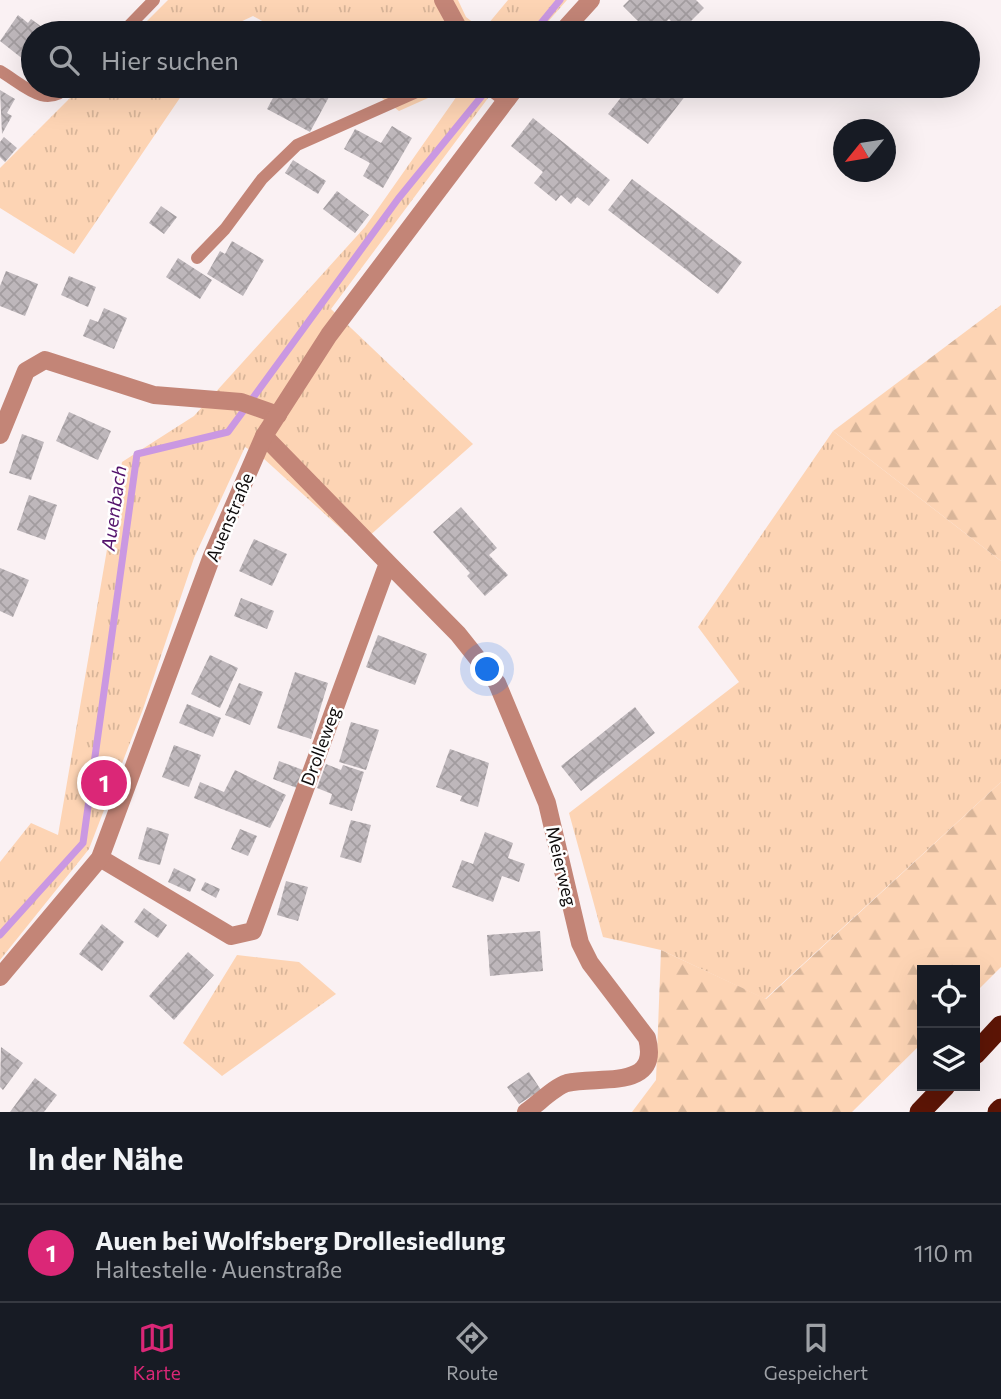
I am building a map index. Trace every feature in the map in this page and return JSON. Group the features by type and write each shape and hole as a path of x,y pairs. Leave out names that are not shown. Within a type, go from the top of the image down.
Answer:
{"highway":[{"path":"980,1049 1001,1026"},
{"path":"920,1112 940,1091"}],"street":[{"path":"443,0 454,21"},
{"path":"572,21 591,0"},
{"name":"Auenstraße","path":"0,977 100,859 212,556 264,436 329,335 497,98"},
{"path":"0,435 26,371 46,360 154,395 241,402 278,415"},
{"path":"264,436 388,563"},
{"name":"Drolleweg","path":"100,859 231,936 253,931 388,563"},
{"name":"Meierweg","path":"388,563 458,634 497,684 547,803 580,943 590,963 647,1038 649,1045 647,1064 635,1075 625,1079 565,1083 526,1112"}],"lane":[{"path":"134,21 154,0"},
{"path":"0,71 21,83"},
{"path":"197,257 225,229 261,179 297,145 403,98"}],"green space":[{"path":"168,0 458,0 466,17 471,21 262,21 253,16 242,21 147,21"},
{"path":"508,0 567,0 549,21 490,21"},
{"path":"70,98 180,98 74,254 0,208 0,168"},
{"path":"382,98 428,98 399,111"},
{"path":"456,98 488,98 331,309 473,444 359,545 263,458 245,447 194,558 143,709 89,849 0,960 0,862 31,823 58,835 122,462 194,416 365,227"},
{"path":"1001,305 1001,561 833,431"},
{"path":"833,431 1001,561 1001,782 765,999 661,950 603,937 569,813 739,682 698,627"},
{"path":"1001,782 1001,967 980,988 980,965 917,965 917,1048 852,1112 632,1112 656,1080 661,950 766,999"},
{"path":"237,955 299,962 336,994 222,1076 183,1043"}],"building":[{"path":"629,0 696,0 704,8 691,21 638,21 623,6"},
{"path":"18,15 26,21 21,21 21,58 0,41"},
{"path":"0,90 15,99 7,113 12,116 2,134"},
{"path":"273,98 328,98 310,132 267,109"},
{"path":"621,98 684,98 648,144 608,114"},
{"path":"533,118 610,180 589,206 577,197 571,204 561,195 556,201 534,183 543,172 511,146"},
{"path":"392,126 412,138 383,188 363,176 370,163 344,149 355,129 381,143"},
{"path":"4,137 17,148 5,162 0,157 0,142"},
{"path":"293,160 326,181 318,194 285,173"},
{"path":"632,179 742,262 718,294 608,210"},
{"path":"337,191 369,215 355,233 323,209"},
{"path":"161,206 177,217 164,234 149,223"},
{"path":"232,241 264,260 243,296 207,274 220,251 225,254"},
{"path":"178,258 212,280 200,299 166,277"},
{"path":"6,271 38,284 25,316 0,306 0,286"},
{"path":"69,276 96,287 88,307 61,295"},
{"path":"104,308 127,318 114,349 83,336 90,319 98,322"},
{"path":"69,412 111,431 98,460 56,441"},
{"path":"22,434 44,442 31,480 9,473"},
{"path":"29,495 57,505 45,540 17,530"},
{"path":"461,507 497,548 489,555 508,575 485,596 467,576 470,573 433,532"},
{"path":"254,539 287,554 272,586 239,571"},
{"path":"0,568 29,580 13,617 0,611"},
{"path":"241,598 274,611 267,629 234,616"},
{"path":"378,635 427,654 415,685 366,667"},
{"path":"210,655 238,668 220,708 191,694"},
{"path":"295,672 328,683 311,739 277,728"},
{"path":"239,683 263,692 250,725 225,715"},
{"path":"187,704 221,718 213,737 179,723"},
{"path":"635,707 655,733 581,791 561,766"},
{"path":"351,722 379,730 366,770 339,762"},
{"path":"174,745 201,755 189,787 162,777"},
{"path":"450,749 489,763 478,807 460,801 462,796 436,787"},
{"path":"279,761 303,770 297,788 273,779"},
{"path":"326,764 341,770 343,765 364,772 352,811 329,804 332,794 317,788"},
{"path":"235,770 286,795 270,828 194,798 200,782 224,792"},
{"path":"351,820 371,825 361,863 340,857"},
{"path":"147,827 169,834 160,865 138,859"},
{"path":"240,829 257,836 248,856 231,849"},
{"path":"485,832 513,843 508,858 525,864 519,882 502,876 493,902 452,887 462,860 473,864"},
{"path":"174,868 196,879 190,892 168,882"},
{"path":"286,881 308,887 298,921 277,915"},
{"path":"205,882 220,889 216,898 201,890"},
{"path":"144,908 167,925 158,938 134,922"},
{"path":"102,924 124,942 102,971 79,954"},
{"path":"540,931 543,971 490,976 487,935"},
{"path":"188,952 214,975 174,1020 149,996"},
{"path":"1,1047 23,1063 3,1090 0,1087"},
{"path":"529,1072 541,1090 519,1104 507,1087"},
{"path":"35,1078 57,1095 44,1112 10,1112"}],"waterway":[{"name":"Auenbach","path":"543,21 560,0"},
{"name":"Auenbach","path":"0,935 83,843 137,454 228,432 398,199 480,98"}],"place":[{"name":"Auen bei Wolfsberg Drollesiedlung","path":"104,783"}]}
